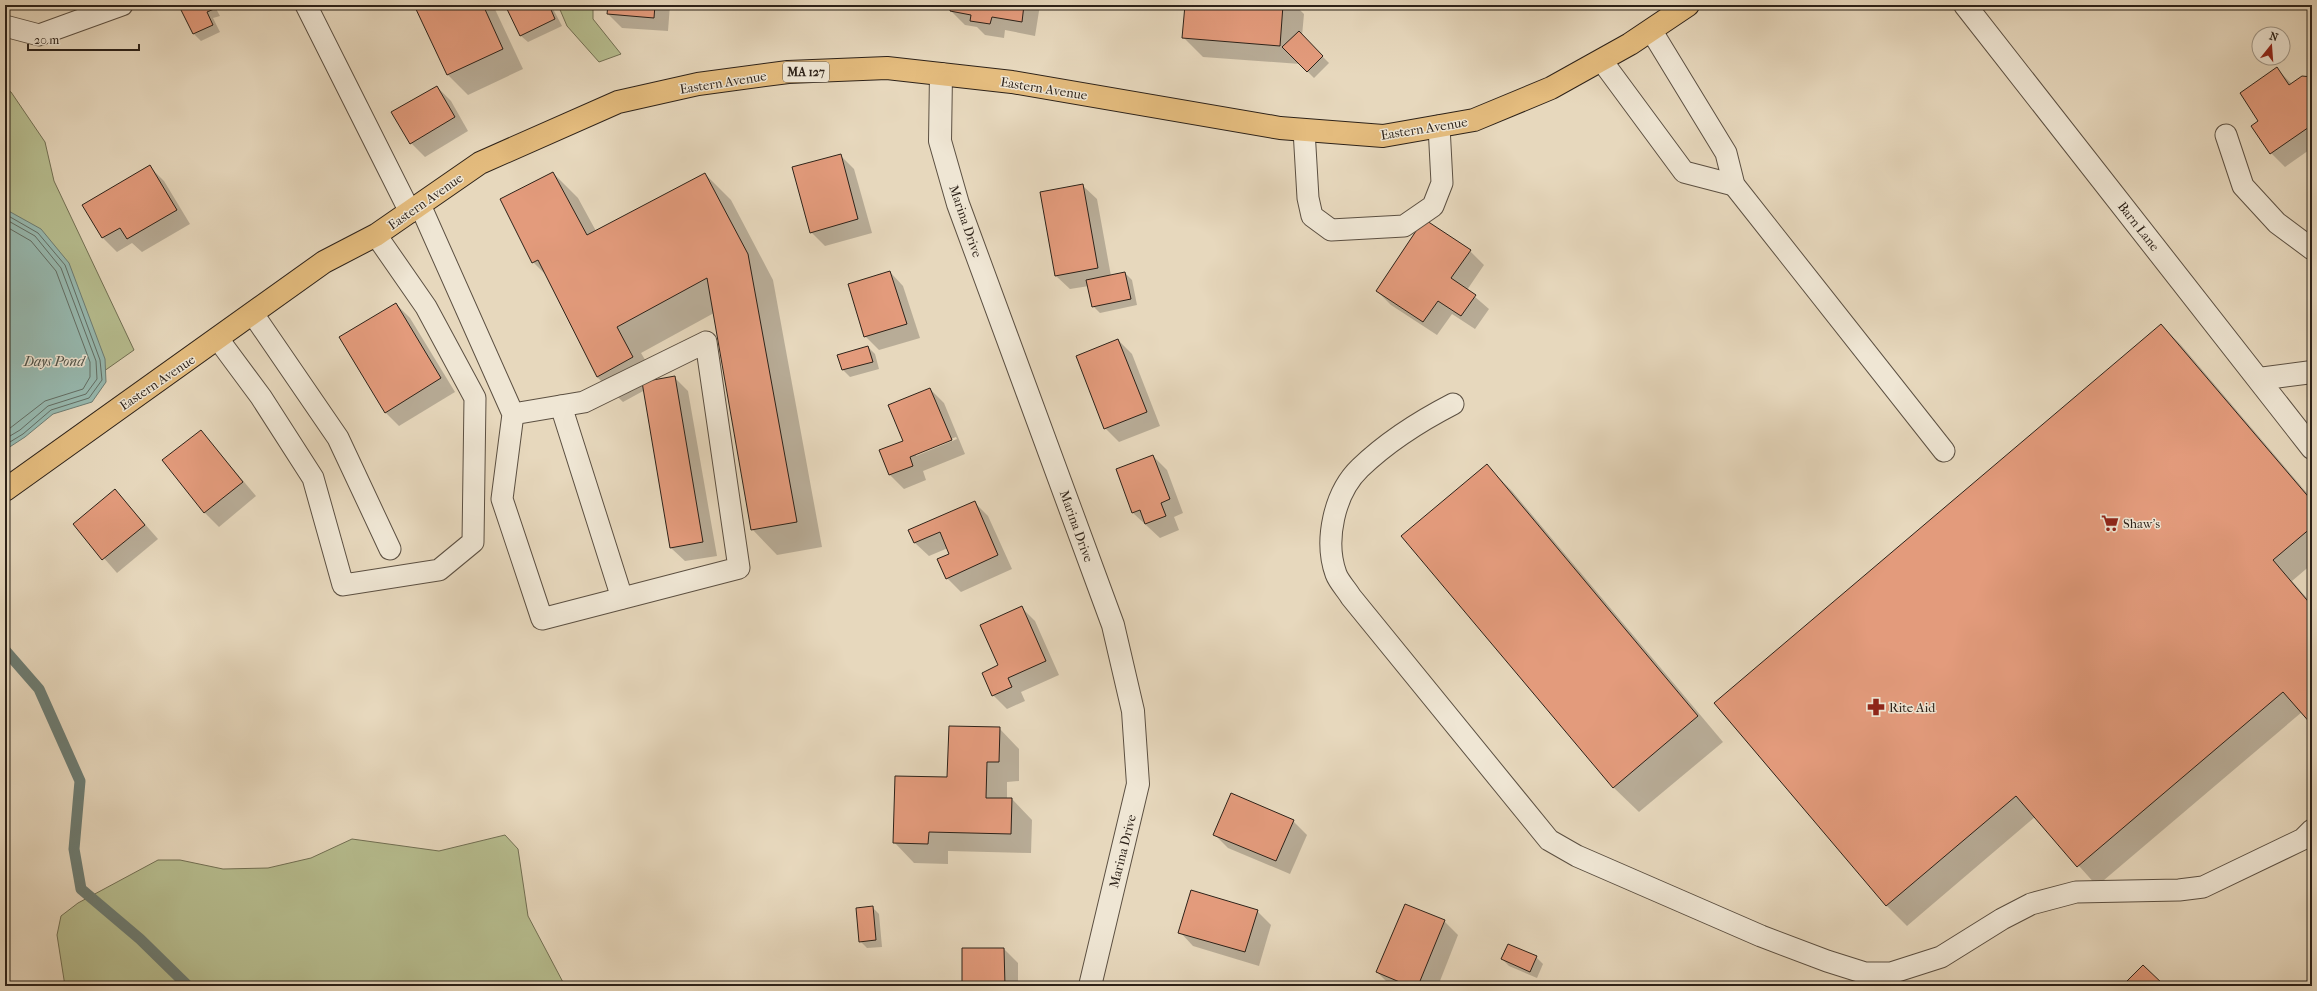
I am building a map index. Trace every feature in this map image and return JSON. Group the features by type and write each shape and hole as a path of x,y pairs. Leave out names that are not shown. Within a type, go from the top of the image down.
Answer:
{"main road":[{"name":"Eastern Avenue","path":"5,490 254,314 324,262 376,235 480,163 618,102 698,84 788,72 887,68 1012,82 1272,127 1383,136 1474,120 1551,88 1602,61 1652,30 1688,5"}],"street":[{"name":"Barn Lane","path":"1965,5 2312,448"},
{"name":"Marina Drive","path":"941,74 940,141 958,204 1113,625 1133,711 1138,784 1090,986"},
{"path":"2258,379 2312,372"}],"lane":[{"path":"5,26 39,35 122,5"},
{"path":"306,5 415,208 513,414 502,499 542,619 739,568 706,342 584,402 513,414"},
{"path":"1652,30 1726,153 1734,184 1944,451"},
{"path":"1602,61 1684,172 1734,184"},
{"path":"1304,130 1308,198 1312,216 1331,230 1404,226 1433,206 1442,183 1439,126"},
{"path":"2226,135 2243,186 2277,223 2312,249"},
{"path":"218,339 261,397 313,478 343,585 439,570 473,542 475,398 426,307 376,235"},
{"path":"254,314 338,438 390,549"},
{"path":"1453,404 1395,439 1359,469 1346,487 1335,513 1330,546 1336,574 1351,597 1549,840 1578,856 1761,936 1827,961 1865,972 1891,973 1942,957 2002,919 2031,904 2076,892 2179,890 2204,887 2303,839 2312,830"},
{"path":"561,406 622,598"}],"green space":[{"path":"558,5 593,5 593,19 621,54 599,62 567,26"},
{"name":"Days Pond","path":"5,89 11,92 45,142 54,181 134,350 80,388 5,426"},
{"path":"505,835 518,849 528,916 565,986 65,986 57,935 61,916 78,903 158,860 180,860 223,869 268,868 311,858 352,839 439,851"}],"water":[{"name":"Days Pond","path":"5,209 41,229 69,263 105,359 106,382 92,402 53,414 25,437 5,450"}],"building":[{"path":"187,5 212,5 214,9 207,12 213,25 193,34 180,8"},
{"path":"414,5 483,5 503,49 447,75"},
{"path":"505,5 549,5 555,19 520,36"},
{"path":"608,5 655,5 654,18 607,14"},
{"path":"951,5 1024,5 1022,22 992,17 990,24 970,21 971,15 950,11"},
{"path":"1185,5 1283,5 1280,46 1182,38"},
{"path":"1299,31 1323,56 1307,72 1282,47"},
{"path":"2277,67 2289,85 2302,76 2312,77 2312,103 2309,105 2312,109 2312,125 2270,154 2251,126 2258,121 2240,93"},
{"path":"437,86 455,117 410,144 391,112"},
{"path":"841,154 858,219 810,233 792,167"},
{"path":"150,165 177,210 127,239 120,228 102,238 82,205"},
{"path":"553,172 587,235 705,173 748,254 797,522 751,530 707,278 617,327 633,357 597,377 538,260 532,263 500,199"},
{"path":"1083,184 1098,268 1055,276 1040,192"},
{"path":"1424,219 1471,250 1451,278 1476,295 1461,316 1438,301 1423,322 1376,291"},
{"path":"890,271 907,324 864,337 848,284"},
{"path":"1125,272 1131,299 1092,307 1086,280"},
{"path":"396,303 441,378 385,413 339,337"},
{"path":"2161,324 2312,501 2312,527 2273,560 2312,606 2312,725 2283,692 2077,867 2016,796 1886,906 1714,703"},
{"path":"1118,339 1147,412 1104,429 1076,356"},
{"path":"868,346 873,362 842,370 837,355"},
{"path":"675,376 703,542 670,548 642,382"},
{"path":"930,388 952,440 910,457 913,466 889,475 879,450 903,441 888,405"},
{"path":"201,430 243,482 204,513 162,460"},
{"path":"1153,455 1170,499 1161,503 1166,516 1145,524 1140,510 1132,513 1116,469"},
{"path":"1487,464 1698,716 1613,788 1401,536"},
{"path":"115,489 145,525 102,560 73,524"},
{"path":"975,501 998,555 946,579 937,559 949,554 940,532 914,543 908,530"},
{"path":"1022,606 1046,661 1008,678 1012,687 992,696 982,673 998,665 980,625"},
{"path":"949,726 1000,727 999,762 987,762 986,798 1012,798 1011,834 929,832 928,844 893,843 895,776 947,777"},
{"path":"1231,793 1294,820 1276,861 1213,835"},
{"path":"1191,890 1258,910 1245,952 1178,933"},
{"path":"1405,904 1445,920 1418,986 1409,986 1376,972"},
{"path":"873,906 876,940 859,942 856,908"},
{"path":"1508,944 1537,956 1530,972 1501,959"},
{"path":"962,948 1004,948 1005,986 962,986"},
{"path":"2143,965 2165,986 2122,986"}],"waterway":[{"path":"5,650 39,689 80,781 74,849 81,889 140,939 188,986"}],"place":[{"name":"Shaw's","path":"2110,523"},
{"name":"Rite Aid","path":"1876,707"}]}
